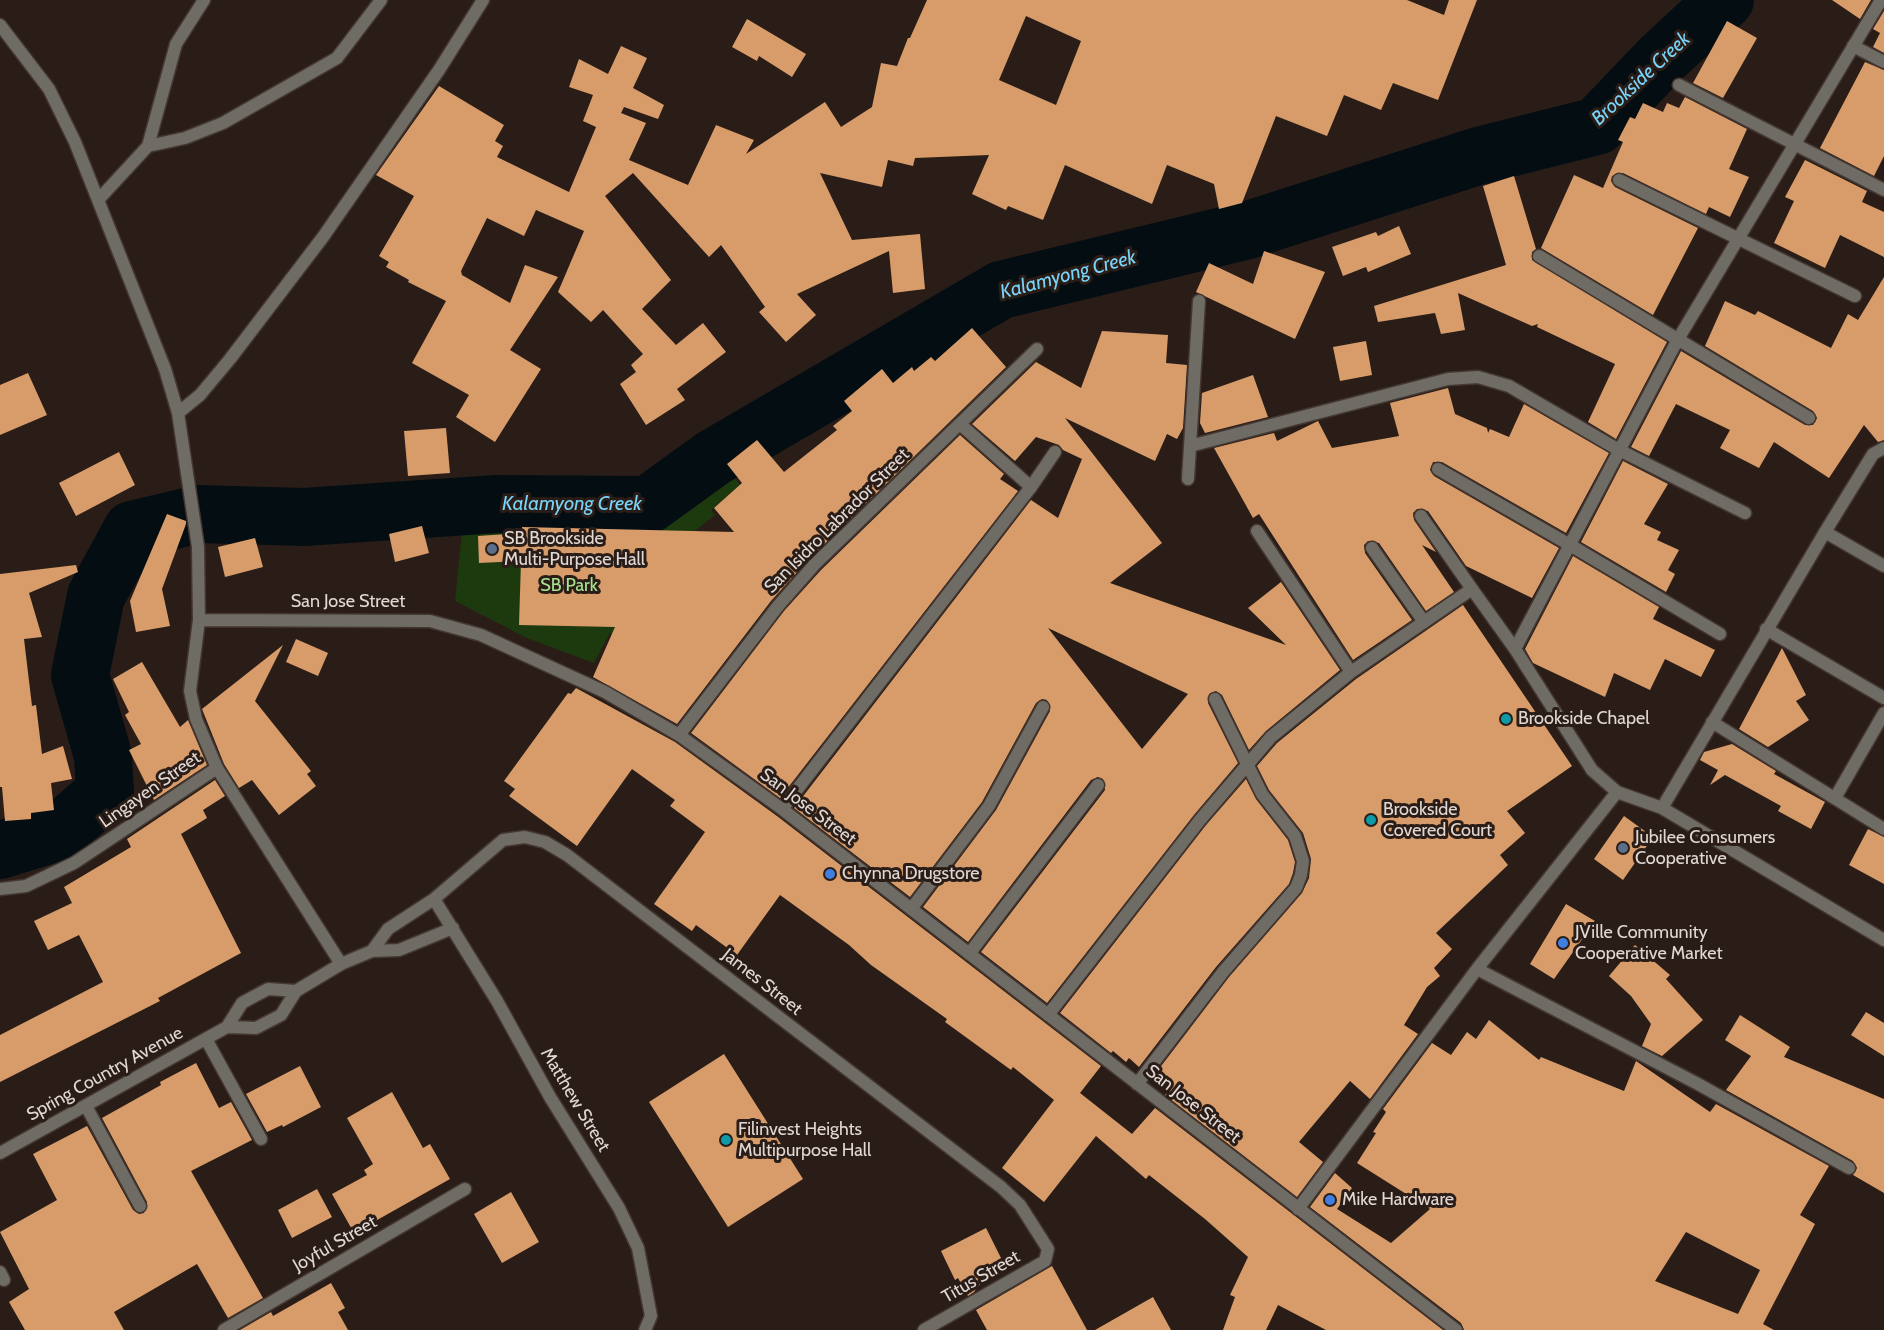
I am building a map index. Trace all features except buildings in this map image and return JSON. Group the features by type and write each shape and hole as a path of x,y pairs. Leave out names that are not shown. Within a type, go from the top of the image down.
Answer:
{"street":[{"path":"99,199 148,146 176,44 204,0"},
{"path":"148,146 186,138 223,123 337,58 381,0"},
{"path":"178,413 200,394 230,359 323,237 432,79 483,0"},
{"path":"1515,649 1677,341 1881,0"},
{"name":"Lingayen Street","path":"0,25 49,89 75,142 165,369 178,413 198,547 200,620 190,691 196,719 217,768 74,863 26,886 0,889"},
{"path":"1853,46 1884,62"},
{"path":"1679,85 1884,190"},
{"path":"1619,180 1855,296"},
{"path":"1539,256 1677,341 1809,418"},
{"path":"1188,479 1199,301"},
{"name":"San Isidro Labrador Street","path":"680,735 770,615 815,564 1037,349"},
{"path":"1190,446 1448,379 1478,377 1509,386 1619,450 1745,513"},
{"path":"960,424 1031,487"},
{"path":"1662,808 1825,531 1873,454 1884,448"},
{"path":"782,809 1031,487 1055,452"},
{"path":"1438,469 1720,634"},
{"path":"1421,516 1515,649 1592,770 1617,792 1662,808 1884,940"},
{"path":"1257,531 1351,672"},
{"path":"1825,531 1884,566"},
{"path":"1372,548 1424,622"},
{"path":"1048,1015 1245,765 1297,714 1351,672 1472,589"},
{"name":"San Jose Street","path":"200,620 407,619 455,626 574,676 680,735 782,809 1456,1330"},
{"path":"1766,629 1884,698"},
{"path":"1137,1084 1223,972 1296,888 1301,875 1303,861 1295,836 1262,794 1245,765 1215,699"},
{"path":"911,909 989,807 1043,707"},
{"path":"1835,798 1884,713"},
{"path":"1712,722 1884,829"},
{"path":"217,768 341,964"},
{"path":"969,954 1098,785"},
{"path":"1298,1209 1477,969 1617,792"},
{"name":"James Street","path":"434,899 503,840 525,837 545,842 567,855 1001,1187 1020,1205 1048,1249"},
{"path":"372,951 388,929 434,899"},
{"name":"Matthew Street","path":"434,899 550,1097 619,1208 638,1248 651,1316 645,1330"},
{"path":"227,1027 256,1028 281,1015 296,991 341,964 372,951 399,950 453,928"},
{"path":"1477,969 1688,1079 1849,1168"},
{"name":"Spring Country Avenue","path":"0,1153 227,1027 242,1003 268,989 296,991"},
{"path":"206,1039 261,1139"},
{"path":"86,1106 140,1206"},
{"name":"Joyful Street","path":"224,1330 465,1189"},
{"name":"Titus Street","path":"924,1330 1045,1261 1048,1249"}],"green space":[{"name":"SB Park","path":"728,468 740,485 711,510 715,515 682,541 654,648 610,633 594,663 527,638 455,601 463,522 617,524 662,511"}],"waterway":[{"name":"Kalamyong Creek","path":"0,850 61,831 105,792 103,756 80,675 96,596 132,530 199,514 304,517 497,504 648,505 713,458 1001,290 1248,230 1478,156 1597,126 1662,58 1725,0"}],"place":[{"name":"SB Brookside Multi-Purpose Hall","path":"492,549"},
{"name":"Brookside Chapel","path":"1506,719"},
{"name":"Brookside Covered Court","path":"1371,820"},
{"name":"Jubilee Consumers Cooperative","path":"1623,848"},
{"name":"Chynna Drugstore","path":"830,874"},
{"name":"JVille Community Cooperative Market","path":"1563,943"},
{"name":"Filinvest Heights Multipurpose Hall","path":"726,1140"},
{"name":"Mike Hardware","path":"1330,1200"}],"water label":[{"name":"Brookside Creek","path":"1641,79"}]}
